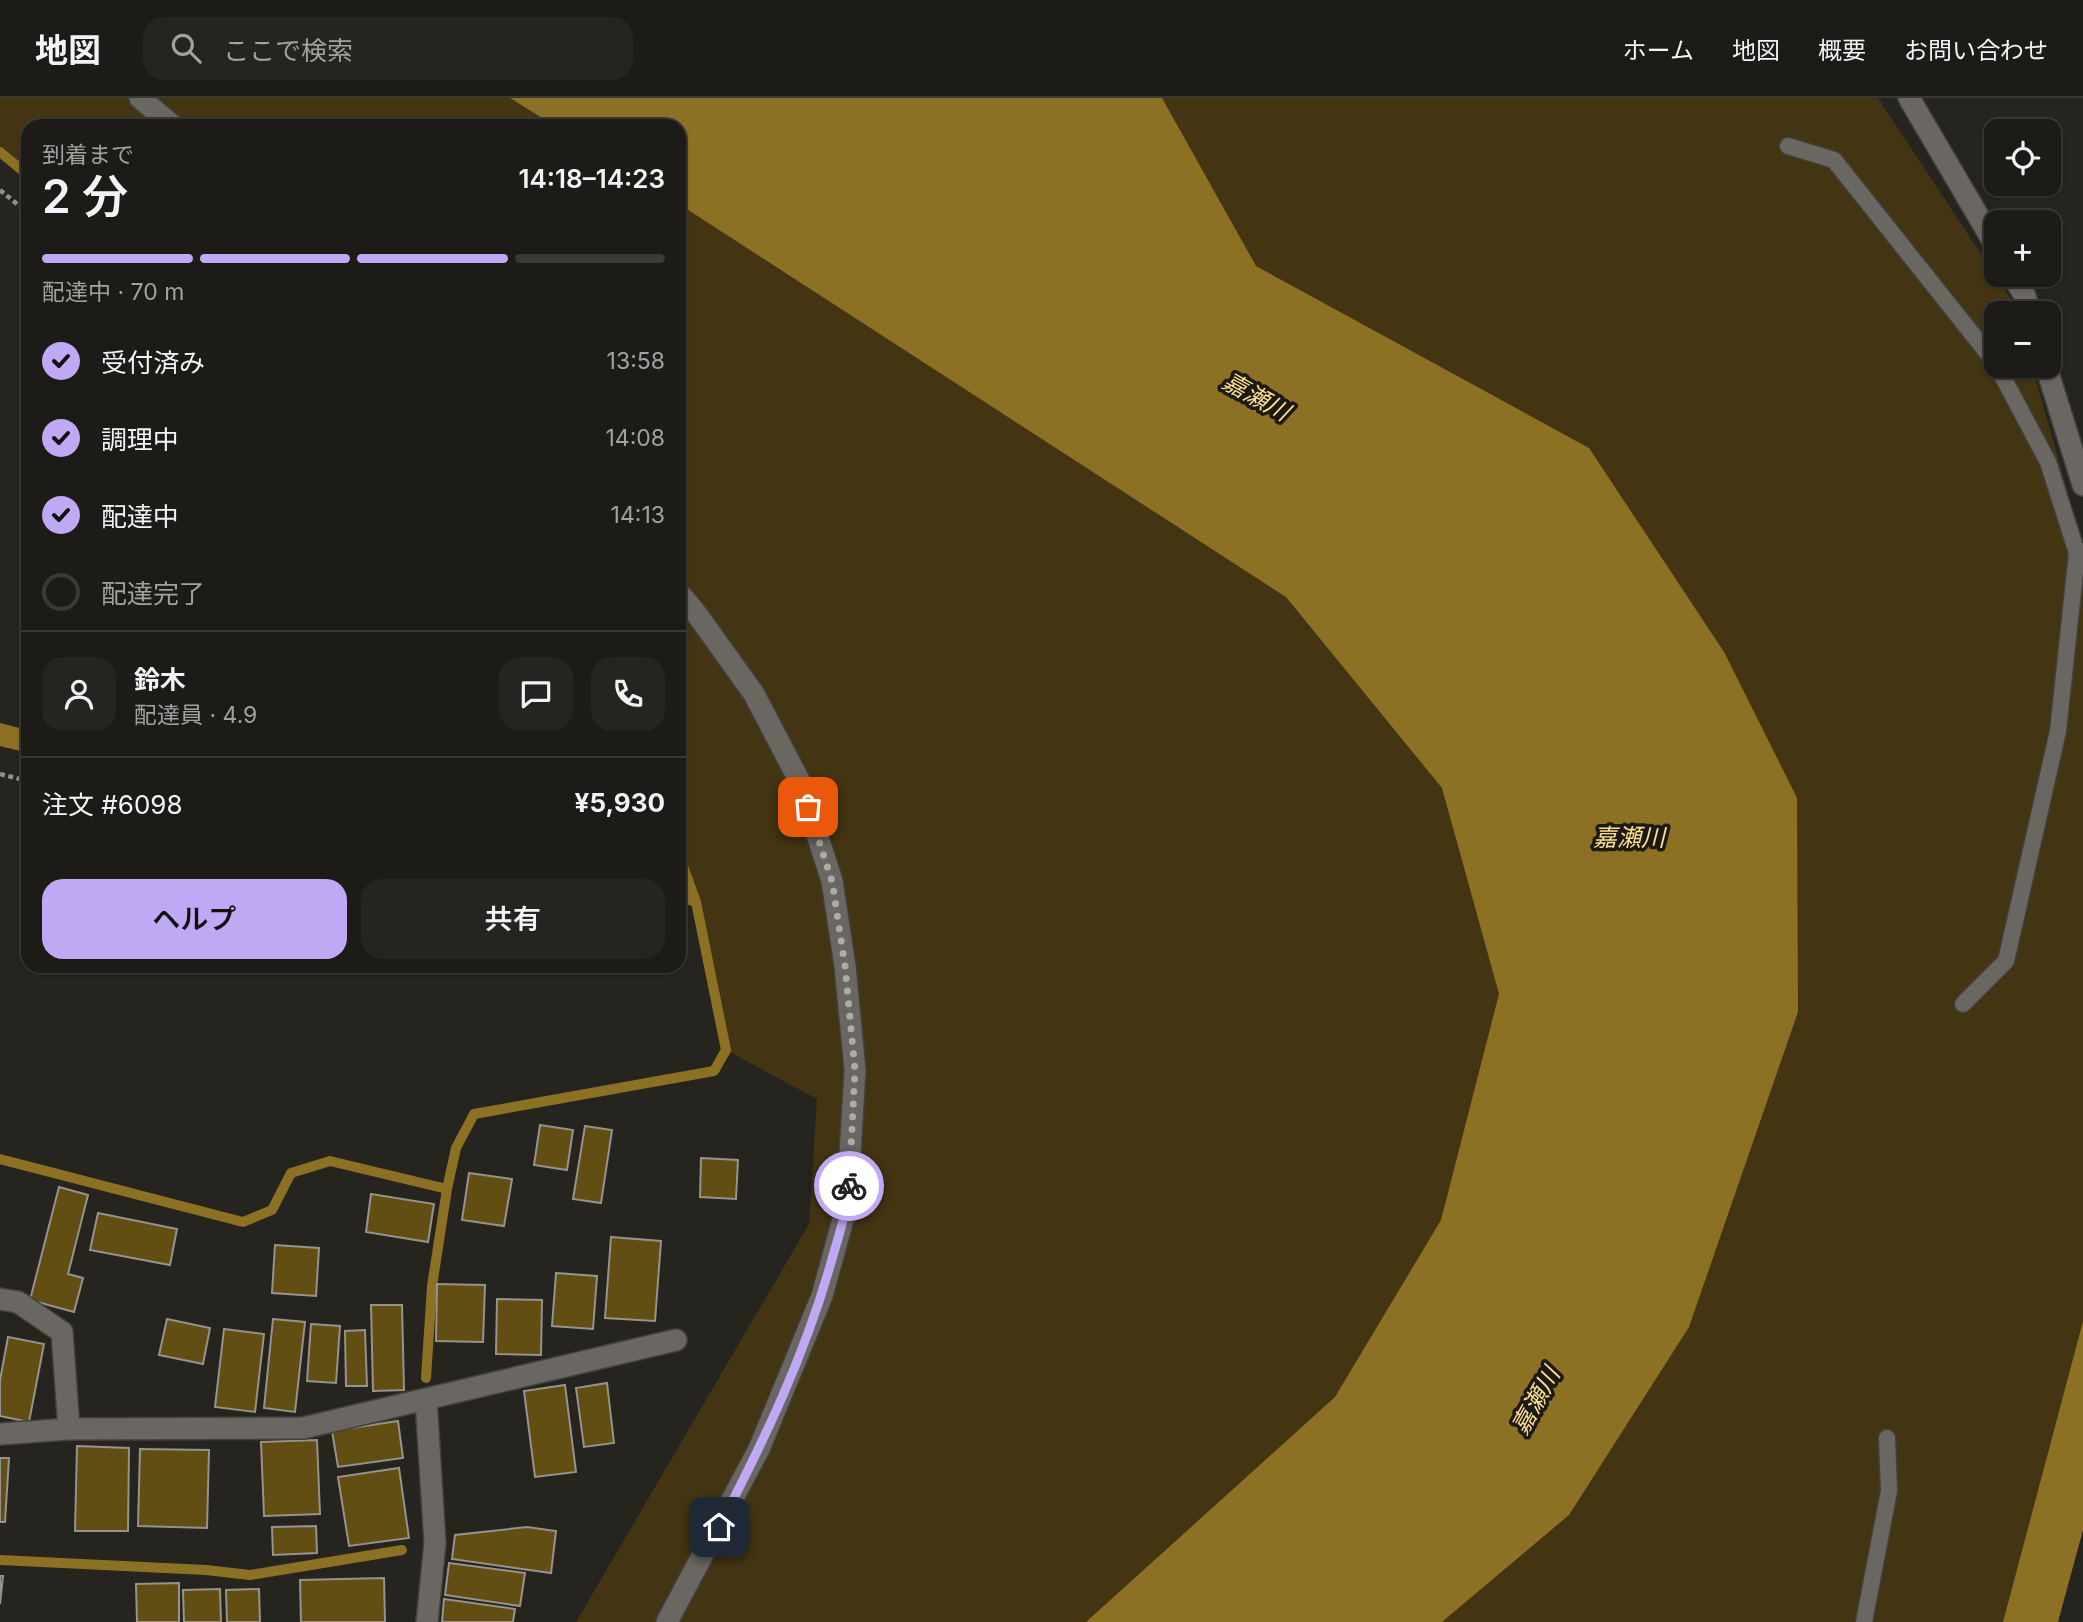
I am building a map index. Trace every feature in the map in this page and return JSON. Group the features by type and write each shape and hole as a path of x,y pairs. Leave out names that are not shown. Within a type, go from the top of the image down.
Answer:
{"street":[{"path":"139,98 164,119"},
{"path":"1909,98 1984,226"},
{"path":"2050,378 2083,485"},
{"path":"667,1622 759,1449 822,1296 847,1205 855,1070 845,966 832,881 800,782 754,694 686,601"},
{"path":"0,1299 18,1302 62,1332 69,1429"},
{"path":"0,1434 69,1429 303,1428 676,1340"},
{"path":"426,1400 435,1544 427,1622"}],"lane":[{"path":"1788,146 1834,160 1984,349"},
{"path":"1963,1004 2006,961 2058,731 2080,552 2048,462 2004,378"},
{"path":"1864,1622 1889,1490 1887,1438"}],"path":[{"path":"0,190 21,207"},
{"path":"0,774 21,779"}],"shaded area":[{"path":"0,98 510,98 544,119 21,119 21,169 0,152"},
{"path":"817,98 1878,98 1984,259 1984,287 2003,287 2012,301 1984,301 1984,378 2035,378 2083,547 2083,1321 2003,1622 1442,1622 1569,1515 1798,1012"},
{"path":"686,199 958,338 1545,784 1541,1149 1173,1622 576,1622 809,1224 817,1099 726,1050 696,902 686,874"}],"water":[{"name":"嘉瀬川","path":"510,98 1162,98 1256,266 1589,448 1724,652 1797,798 1798,1012 1689,1327 1569,1515 1442,1622 1086,1622 1335,1397 1441,1220 1499,994 1442,788 1286,597 686,209 686,119 544,119"},
{"path":"0,723 21,728 21,751 0,746"},
{"path":"2083,1321 2083,1530 2058,1622 2003,1622"}],"building":[{"path":"540,1125 573,1130 567,1170 534,1165"},
{"path":"585,1126 612,1130 601,1203 573,1199"},
{"path":"701,1158 738,1160 736,1199 700,1197"},
{"path":"469,1173 512,1179 504,1226 462,1220"},
{"path":"59,1187 88,1195 68,1274 83,1278 74,1312 30,1300"},
{"path":"371,1194 434,1204 428,1242 366,1232"},
{"path":"98,1213 177,1229 170,1265 90,1250"},
{"path":"611,1237 661,1241 655,1321 605,1318"},
{"path":"275,1245 319,1248 316,1296 272,1293"},
{"path":"556,1273 597,1276 593,1329 552,1326"},
{"path":"437,1284 485,1285 483,1342 436,1341"},
{"path":"497,1299 542,1300 541,1355 496,1354"},
{"path":"371,1305 402,1305 404,1390 373,1391"},
{"path":"167,1319 210,1328 203,1364 159,1355"},
{"path":"273,1319 305,1322 295,1412 264,1408"},
{"path":"311,1324 340,1326 336,1383 307,1381"},
{"path":"224,1329 264,1334 255,1412 215,1407"},
{"path":"365,1330 367,1386 346,1386 345,1331"},
{"path":"8,1337 44,1344 29,1422 0,1416 0,1380"},
{"path":"607,1383 614,1443 584,1447 576,1388"},
{"path":"565,1385 576,1472 535,1477 524,1391"},
{"path":"398,1421 403,1458 338,1467 332,1431"},
{"path":"317,1440 320,1514 264,1516 261,1442"},
{"path":"77,1446 129,1448 128,1531 75,1531"},
{"path":"140,1449 209,1450 207,1528 138,1526"},
{"path":"0,1458 9,1458 5,1522 0,1522"},
{"path":"399,1468 409,1538 349,1546 338,1477"},
{"path":"316,1526 317,1553 273,1555 272,1527"},
{"path":"527,1527 556,1531 551,1573 452,1559 455,1535"},
{"path":"449,1563 525,1573 520,1606 445,1595"},
{"path":"0,1576 3,1576 0,1604"},
{"path":"384,1578 385,1622 301,1622 300,1580"},
{"path":"179,1583 179,1622 137,1622 136,1584"},
{"path":"220,1589 221,1622 184,1622 183,1590"},
{"path":"259,1589 260,1622 227,1622 226,1590"},
{"path":"444,1599 515,1609 513,1622 442,1622"}],"waterway":[{"path":"0,152 21,169"},
{"path":"426,1378 432,1286 447,1189 456,1148 474,1114 714,1071 726,1050 696,902 686,874"},
{"path":"686,899 696,902"},
{"path":"0,1159 243,1222 272,1210 291,1173 330,1161 447,1189"},
{"path":"0,1560 206,1570 250,1575 402,1550"}],"way so far":[{"path":"808,807 832,881 845,966 855,1070 849,1186"}],"route":[{"path":"719,1527 759,1449 822,1296 847,1205 849,1186"}]}
